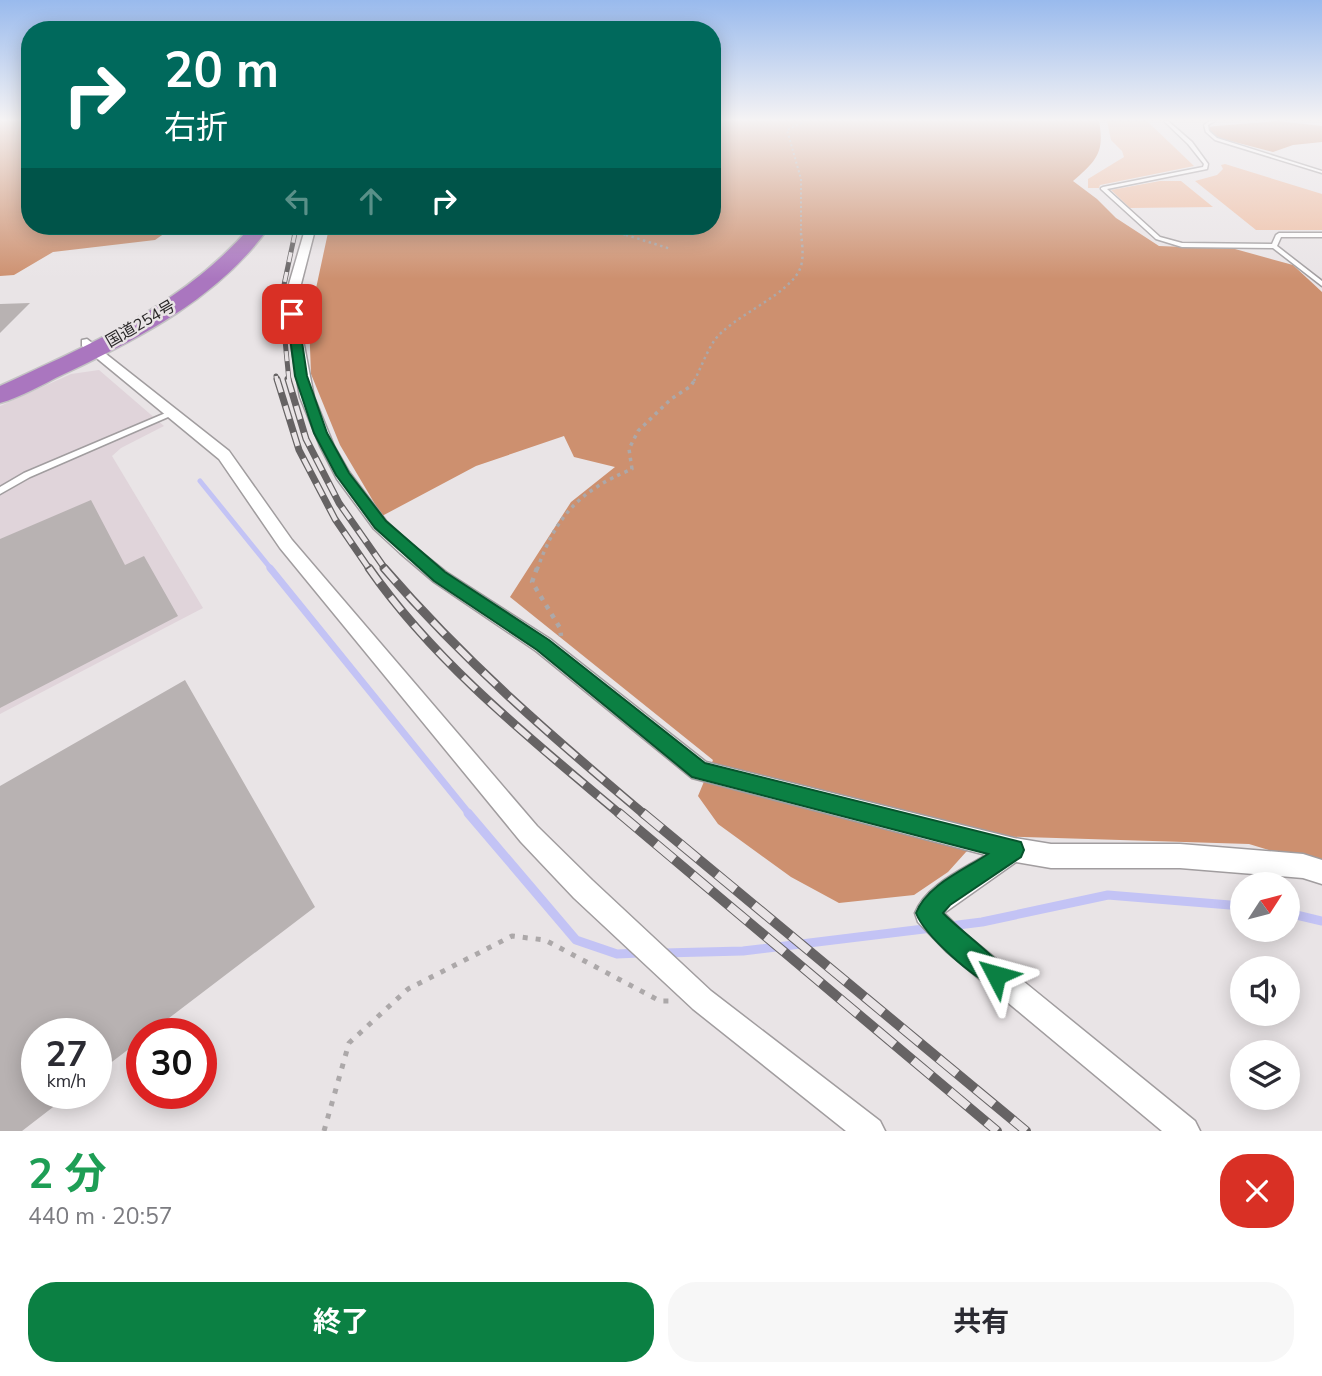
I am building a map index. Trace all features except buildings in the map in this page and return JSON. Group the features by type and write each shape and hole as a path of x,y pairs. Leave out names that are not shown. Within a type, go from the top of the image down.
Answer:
{"highway":[{"name":"国道254号","path":"0,395 91,346 175,289 215,257 236,235"},
{"name":"国道254号","path":"0,382 146,321 214,276 232,261 254,235"}],"street":[{"path":"309,235 293,294 294,334 307,397 324,439 343,475 380,524 406,549 440,577 561,659 699,771 1014,850 1051,856 1192,856 1303,866 1322,872"},
{"path":"91,346 234,466 286,544 529,834 583,889 702,1000 870,1131"},
{"path":"1014,850 942,897 927,913 955,942 1185,1131"}],"lane":[{"path":"1176,174 1103,188 1158,238 1182,245 1274,246 1322,284"},
{"path":"1274,246 1279,235 1322,235"},
{"path":"0,491 27,475 171,414"}],"path":[{"path":"561,659 560,628 532,582 558,522 581,498 608,478 632,469 629,449 638,431 670,399 691,386 705,364 714,341 733,322 768,300 800,270 803,256 799,218 800,174"},
{"path":"627,235 671,249"},
{"path":"324,1131 349,1043 408,989 512,936 545,940 660,1001 702,1000"}],"shaded area":[{"path":"0,174 21,174 21,235 162,235 155,240 53,252 14,275 0,276"},
{"path":"721,174 1081,174 1073,181 1116,218 1159,246 1235,249 1293,265 1322,292 1322,866 1249,844 989,836 966,852 948,872 914,895 839,903 791,877 718,824 698,796 713,760 510,597 571,502 615,467 574,457 564,436 476,466 382,516 340,445 311,374 309,321 327,235 721,235"},
{"path":"1097,174 1156,174 1100,185 1099,188 1088,188 1088,179"},
{"path":"1257,174 1322,194 1322,230 1256,230 1195,181 1217,175"},
{"path":"1160,181 1181,181 1213,207 1130,208 1111,190"},
{"path":"99,370 164,426 121,448 112,456 203,608 0,714 0,406 71,374"}],"waterway":[{"path":"200,481 272,570"},
{"path":"270,568 470,815"},
{"path":"468,813 576,940 617,954 639,953"},
{"path":"950,926 982,922 1108,895 1230,905"},
{"path":"1300,916 1322,921"},
{"path":"664,953 743,951 932,928"}],"railway":[{"path":"289,381 281,299 295,235"},
{"path":"276,376 277,381"},
{"path":"277,379 299,450 335,519 370,570"},
{"path":"288,379 306,439 339,503 386,570"},
{"path":"369,568 395,603 455,669 520,729 621,815"},
{"path":"384,568 478,667 542,727 645,815"},
{"path":"619,813 997,1131"},
{"path":"643,813 1026,1131"}],"route":[{"path":"292,314 301,376 321,433 343,475 380,524 440,577 543,645 699,771 1014,850 942,897 927,913 955,942 996,975"}]}
